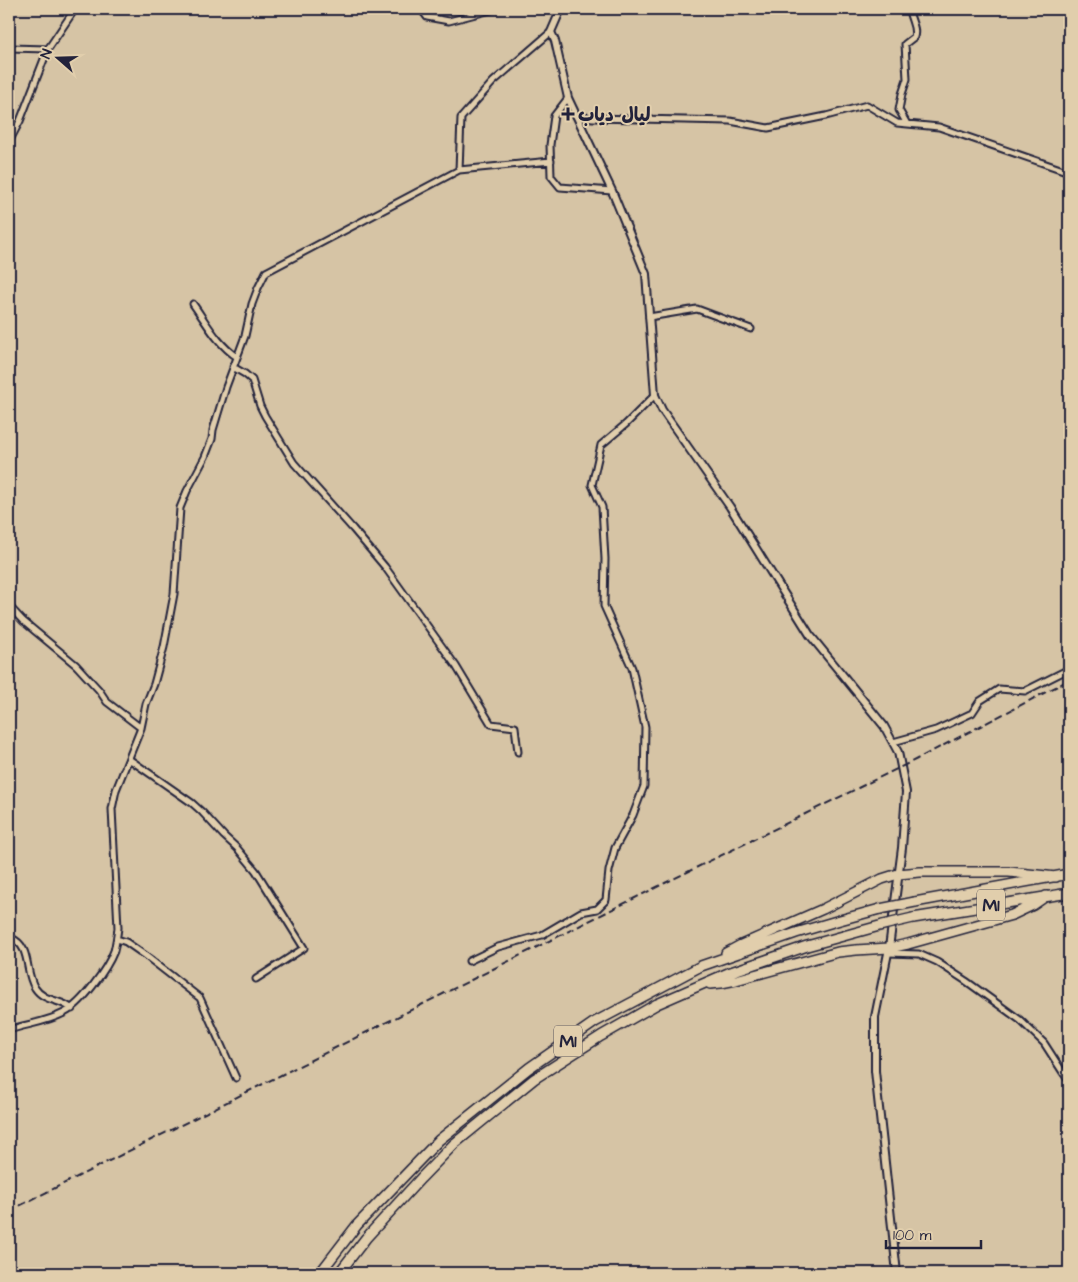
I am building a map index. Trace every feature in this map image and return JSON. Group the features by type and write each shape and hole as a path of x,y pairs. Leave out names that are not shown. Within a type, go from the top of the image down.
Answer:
{"highway":[{"path":"701,966 741,945 823,909 873,883 898,874 1009,872 1056,877"},
{"name":"M1","path":"320,1273 356,1225 439,1140 529,1068 595,1022 701,966 805,930 880,909 1069,874"},
{"name":"M1","path":"339,1273 372,1231 454,1144 534,1079 601,1036 651,1008 728,973 807,946 883,925 913,918 1069,893"},
{"path":"704,984 728,982 838,952 856,950 888,951 1012,915 1033,905 1046,896"}],"street":[{"path":"9,142 20,122 48,49 75,9"},
{"path":"421,9 427,17 449,20 495,9"},
{"path":"459,170 461,118 493,82 551,32 562,9"},
{"path":"907,124 899,110 907,79 905,44 914,37 916,30 909,9"},
{"path":"551,32 555,41 568,98 612,190 646,274 654,395 662,410 730,507 810,635 884,726 898,752 906,792 902,848 888,951 875,1017 875,1071 897,1273"},
{"path":"9,48 48,49"},
{"path":"568,98 554,116 550,144 551,176 560,187 612,190"},
{"path":"576,116 730,121 768,128 867,105 897,123 939,127 1069,172"},
{"path":"9,1030 56,1017 72,1009 107,966 114,952 117,939 117,895 112,809 116,790 141,728 146,704 154,684 164,647 174,594 180,508 212,439 213,430 233,367 245,336 254,297 266,272 459,170 550,161"},
{"path":"193,304 211,330 226,348 237,357"},
{"path":"649,317 697,309 751,329"},
{"path":"233,367 252,380 265,416 294,463 384,567 456,666 491,724 515,727 518,752"},
{"path":"469,961 498,947 542,935 581,912 598,909 606,900 609,871 615,848 644,786 645,727 632,668 604,606 605,559 602,507 592,484 601,445 626,424 654,395"},
{"path":"9,606 23,621 76,665 99,690 107,702 141,728"},
{"path":"893,742 936,730 972,713 980,701 999,689 1025,691 1069,669"},
{"path":"129,759 192,803 237,848 256,871 304,948 256,979"},
{"path":"11,938 18,940 24,949 32,982 38,992 49,1000 66,1005 72,1009"},
{"path":"117,939 126,942 146,956 200,998 236,1078"},
{"path":"888,951 919,954 937,962 966,981 1020,1020 1044,1043 1069,1081"}],"railway":[{"path":"9,1211 917,759 1069,680"}],"place":[{"name":"ليال دياب","path":"568,114"}]}
